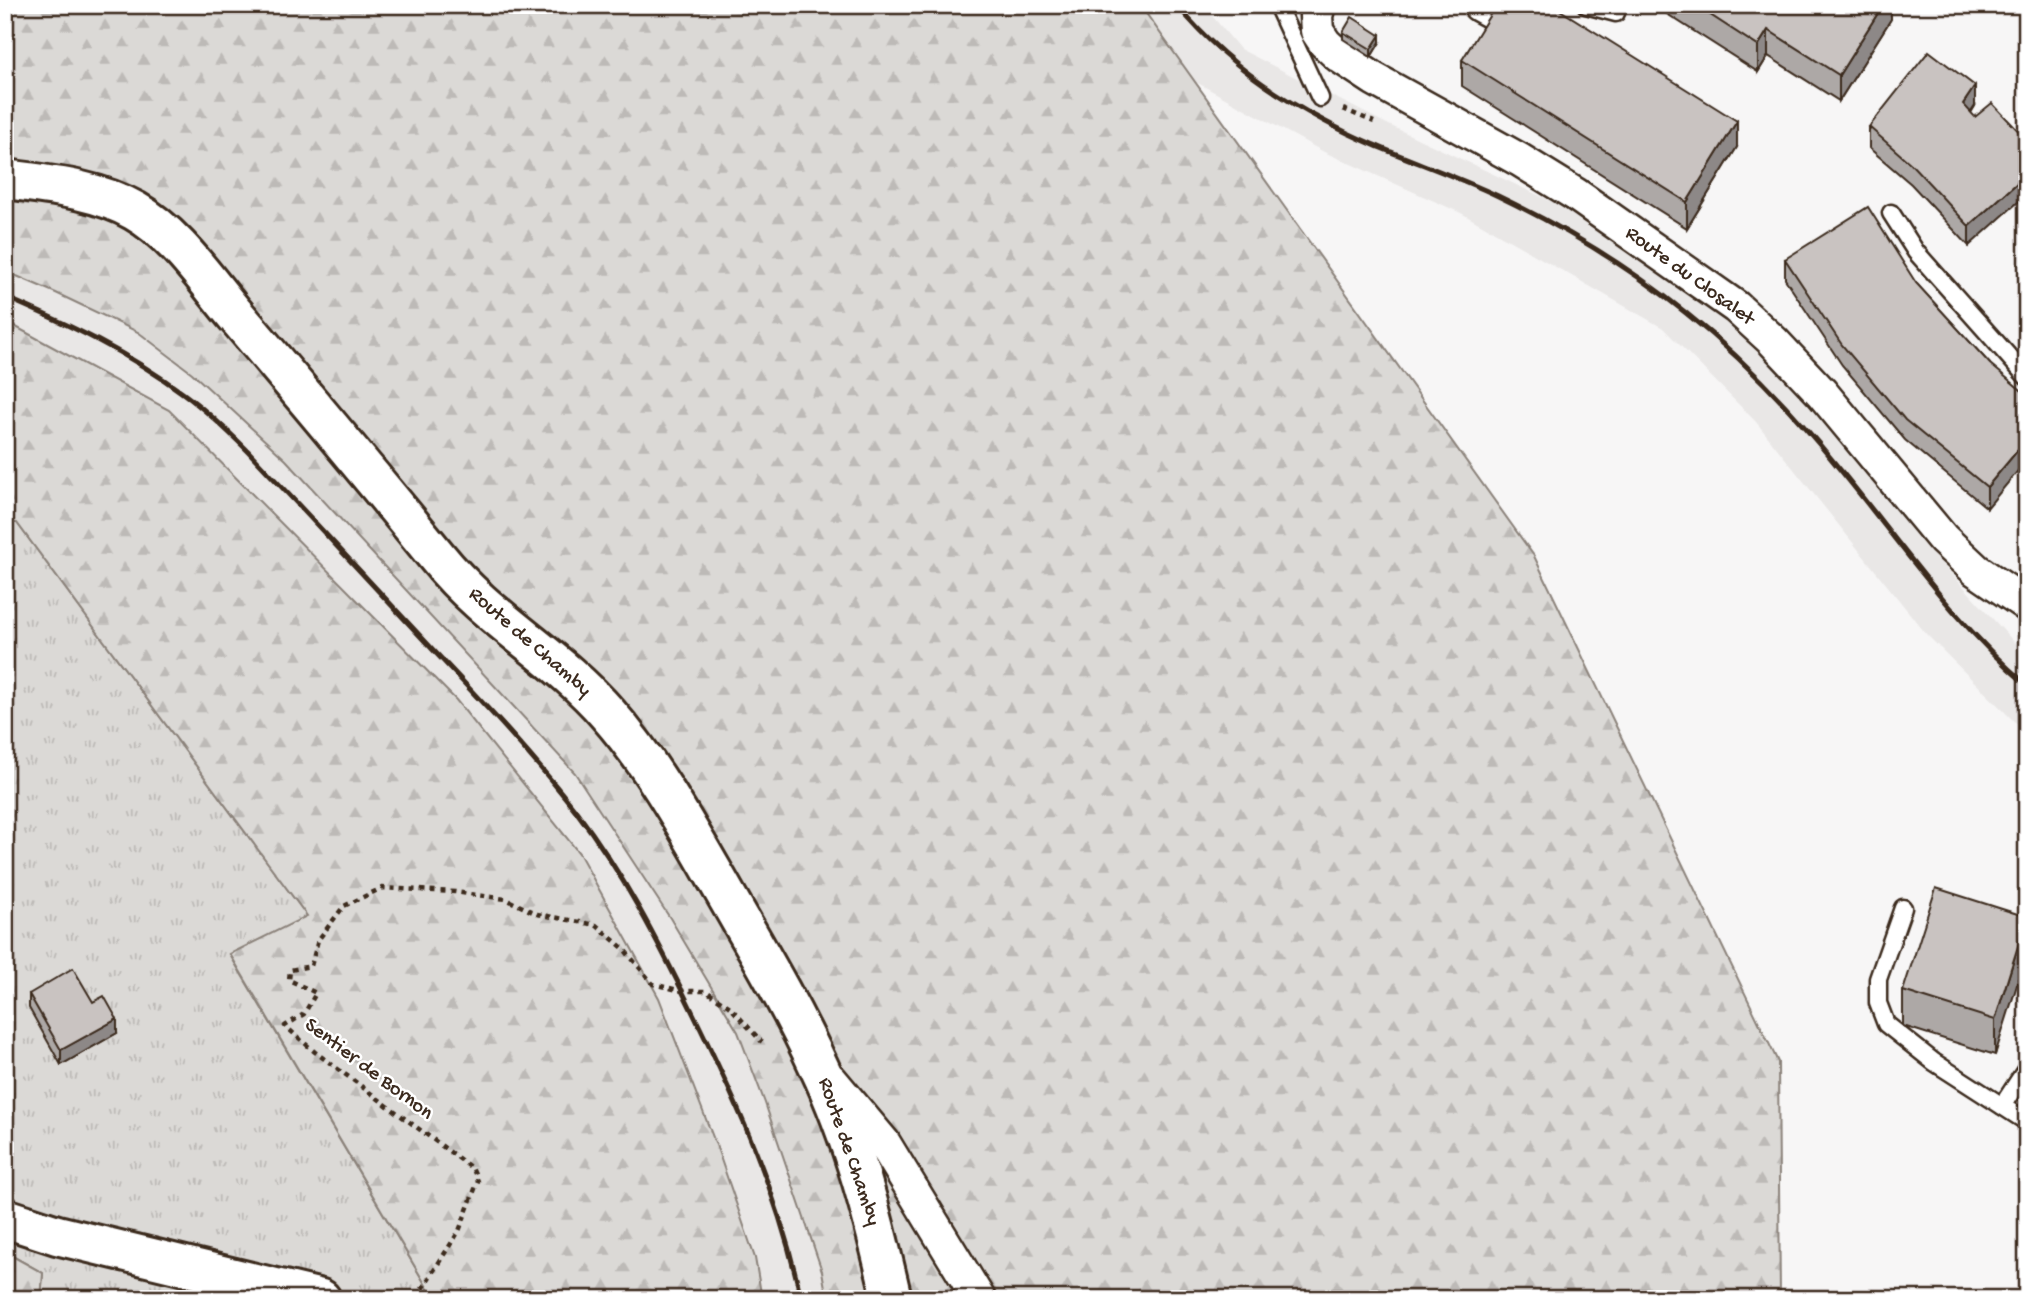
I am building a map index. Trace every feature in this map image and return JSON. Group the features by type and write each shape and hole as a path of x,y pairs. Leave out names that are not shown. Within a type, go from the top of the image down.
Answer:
{"street":[{"name":"Route du Closalet","path":"1319,5 1317,31 1325,43 1355,68 1575,194 1736,307 1773,341 1822,393 1943,539 1976,570 2027,605"},
{"name":"Route de Chamby","path":"5,179 69,188 106,199 136,212 172,240 347,446 451,574 488,611 576,680 610,716 674,804 785,999 819,1065 839,1113 856,1165 892,1299"},
{"path":"819,1065 884,1143 979,1299"},
{"path":"5,1218 70,1238 321,1299"}],"lane":[{"path":"1277,5 1320,98"},
{"path":"1586,5 1616,13"},
{"path":"1891,214 1916,252 2027,377"},
{"path":"1903,908 1878,979 1878,1003 1886,1024 1934,1062 2027,1122"},
{"path":"2002,1106 2027,1068"}],"path":[{"name":"Sentier de Bornon","path":"422,1289 459,1231 478,1181 473,1169 315,1052 285,1026 304,1014 316,993 289,980 290,970 311,966 318,940 344,906 382,888 455,892 506,900 537,914 596,925 623,948 653,984 682,991 706,991 730,1007 763,1043"}],"shaded area":[{"path":"1140,5 1203,5 1240,49 1389,125 1555,203 1710,304 1820,415 1929,549 2014,642 2027,651 2027,734 1927,635 1756,422 1663,328 1461,213 1324,152 1194,81"},
{"path":"5,272 138,332 192,373 286,460 575,773 670,918 738,1032 822,1271 827,1299 762,1299 755,1258 659,998 579,853 456,700 169,410 5,321"}],"green space":[{"path":"5,5 1140,5 1534,556 1778,1062 1780,1299 827,1299 822,1271 738,1032 670,918 575,773 286,460 192,373 138,332 5,271"},
{"path":"5,321 169,410 456,700 579,853 659,998 716,1145 755,1258 762,1299 434,1299 230,954 307,916 17,523 5,523"},
{"path":"5,523 17,523 308,917 230,955 434,1299 41,1299 43,1273 5,1252"},
{"path":"5,1252 43,1273 41,1299 5,1299"}],"building":[{"path":"1496,5 1552,5 1737,121 1687,202 1462,60"},
{"path":"1695,5 1883,5 1839,75 1768,30 1758,46"},
{"path":"1352,17 1380,35 1371,49 1343,32"},
{"path":"1929,51 1975,86 1963,104 1975,117 1992,103 2027,140 2027,174 1969,226 1911,164 1869,127"},
{"path":"1868,207 1916,283 1990,364 2027,395 2027,439 1987,487 1905,420 1842,345 1785,259"},
{"path":"1936,888 2027,917 1995,1020 1903,991"},
{"path":"73,968 93,1002 104,996 117,1019 61,1050 29,994"}],"railway":[{"path":"1177,5 1209,40 1245,71 1304,110 1366,142 1476,186 1547,221 1619,264 1686,313 1747,366 1785,405 1951,608 2000,661 2027,685"},
{"path":"5,297 120,352 163,379 217,421 490,711 576,811 639,909 726,1083 769,1188 801,1299"}]}
